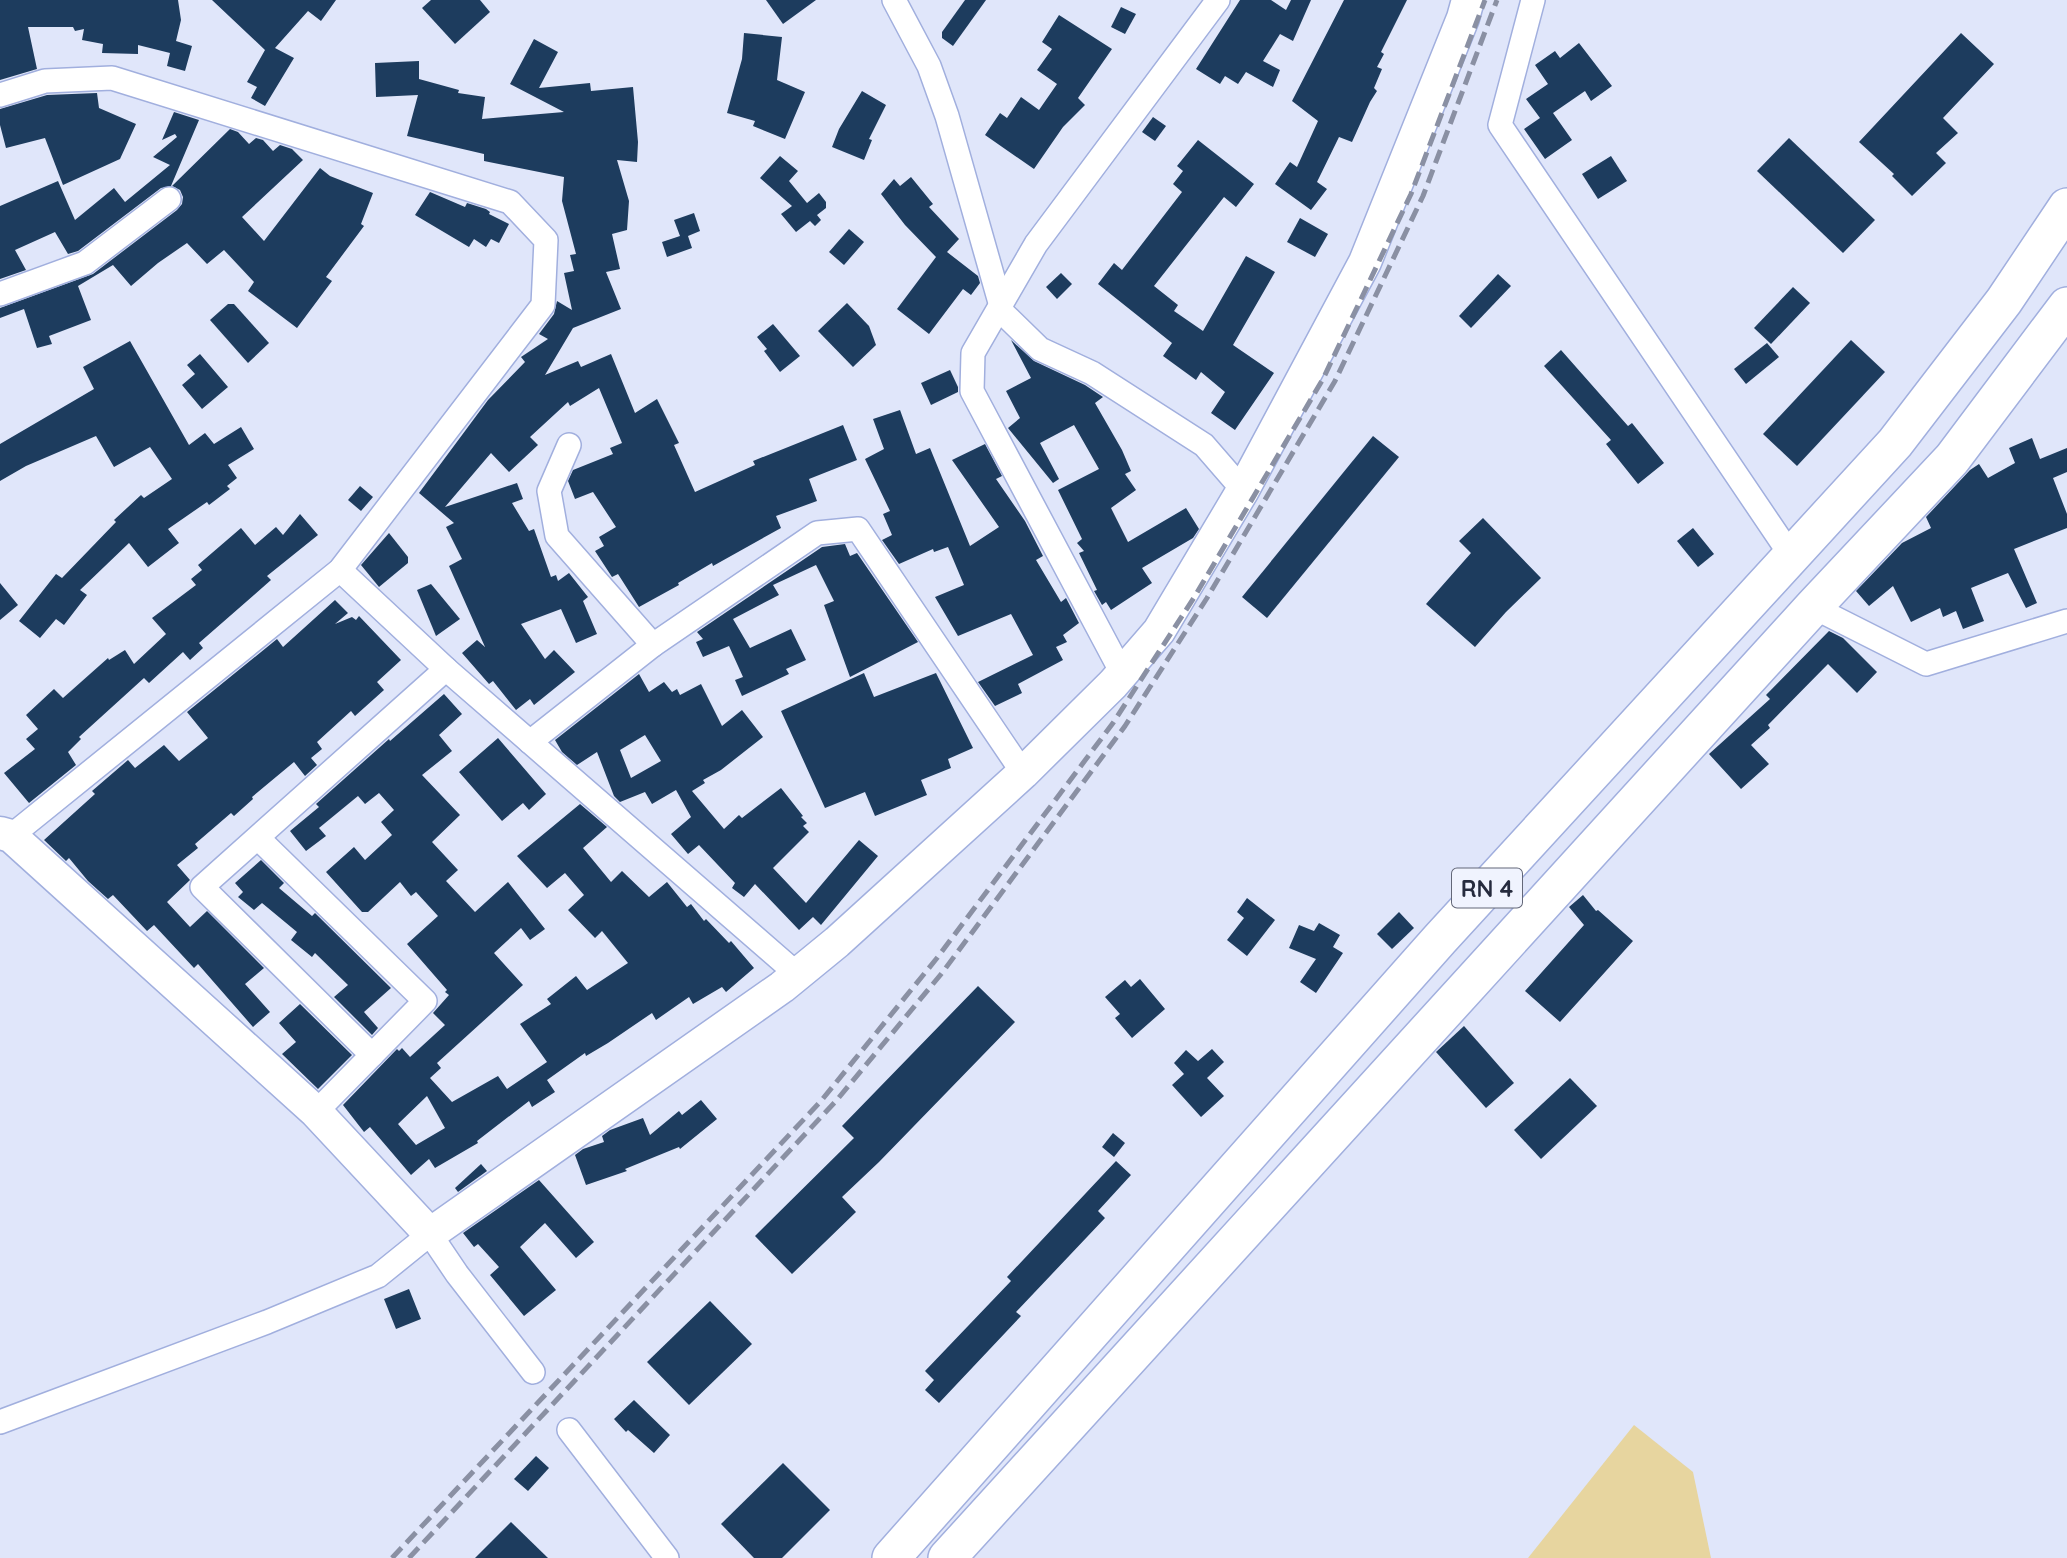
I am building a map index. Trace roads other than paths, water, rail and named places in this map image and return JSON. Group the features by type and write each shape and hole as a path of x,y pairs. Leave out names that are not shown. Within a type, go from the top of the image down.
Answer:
{"highway":[{"name":"RN 4","path":"891,1558 1440,939 1895,443 2004,301 2067,207"},
{"name":"RN 4","path":"947,1558 1813,607 1952,459 2067,306"}],"main road":[{"path":"6,835 316,1112 430,1234 797,974 837,942 1023,773 1122,673 1159,631 1242,489 1365,262 1463,18 1460,3"}],"street":[{"path":"894,0 929,66 947,116 1003,313 1040,349 1092,373 1204,445 1242,489"},
{"path":"1122,673 971,391 973,353 1036,244 1218,0"},
{"path":"1533,0 1500,125 1793,557"},
{"path":"0,95 45,81 112,78 510,202 546,240 543,305 340,570 6,835"},
{"path":"0,294 85,263 169,199"},
{"path":"569,445 549,491 557,536 653,645"},
{"path":"530,742 653,645 817,533 858,529 1023,773"},
{"path":"340,570 446,669 797,974"},
{"path":"1813,607 1926,664 2067,621"},
{"path":"372,1055 202,887 446,669"},
{"path":"258,838 425,1001 316,1112"},
{"path":"0,1422 267,1322 379,1276 430,1234 457,1275 533,1372"},
{"path":"569,1430 667,1558"}],"railway":[{"path":"392,1558 821,1101 937,958 1113,723 1195,596 1323,379 1411,194 1485,0"},
{"path":"409,1558 836,1101 942,973 1125,726 1207,598 1335,381 1423,196 1497,0"}]}
